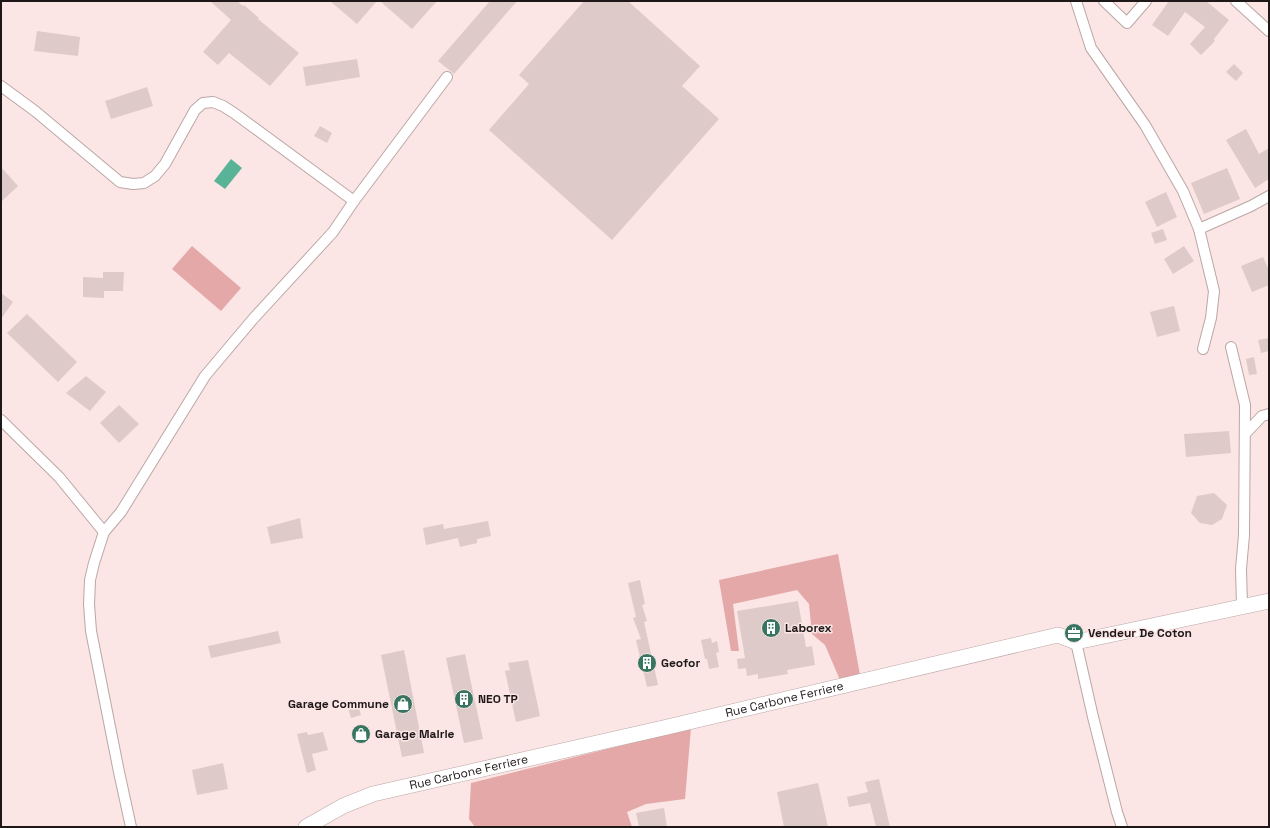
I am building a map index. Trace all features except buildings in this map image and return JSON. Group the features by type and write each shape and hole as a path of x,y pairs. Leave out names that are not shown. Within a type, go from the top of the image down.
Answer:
{"street":[{"path":"1076,1 1091,48 1145,125 1183,191 1199,229 1214,291 1211,318 1203,349"},
{"path":"1104,1 1127,23 1146,1"},
{"path":"1236,1 1269,31"},
{"path":"131,827 91,631 89,604 90,580 104,532 121,512 206,376 254,319 333,232 354,201 448,76"},
{"path":"1,86 35,111 120,182 133,184 144,183 155,176 165,164 195,110 203,103 213,102 234,113 354,201"},
{"path":"1199,229 1251,206 1269,196"},
{"path":"1231,347 1245,404 1242,606"},
{"path":"1245,434 1262,416 1269,414"},
{"path":"1,420 59,477 104,532"},
{"path":"1122,827 1093,717 1076,642 1269,601"},
{"name":"Rue Carbone Ferriere","path":"306,827 360,798 406,785 655,730 1058,635 1076,642"}],"shaded area":[{"path":"231,159 242,168 225,189 214,181"},
{"path":"192,246 241,288 221,311 172,269"},
{"path":"838,554 860,675 840,680 825,645 812,634 809,604 797,590 733,604 739,651 731,651 719,580"},
{"path":"691,728 685,799 646,804 627,812 632,827 475,827 469,819 471,783"}],"place":[{"name":"Laborex","path":"771,628"},
{"name":"Vendeur De Coton","path":"1074,633"},
{"name":"Geofor","path":"647,663"},
{"name":"NEO TP","path":"464,699"},
{"name":"Garage Commune","path":"403,704"},
{"name":"Garage Mairie","path":"361,734"}]}
